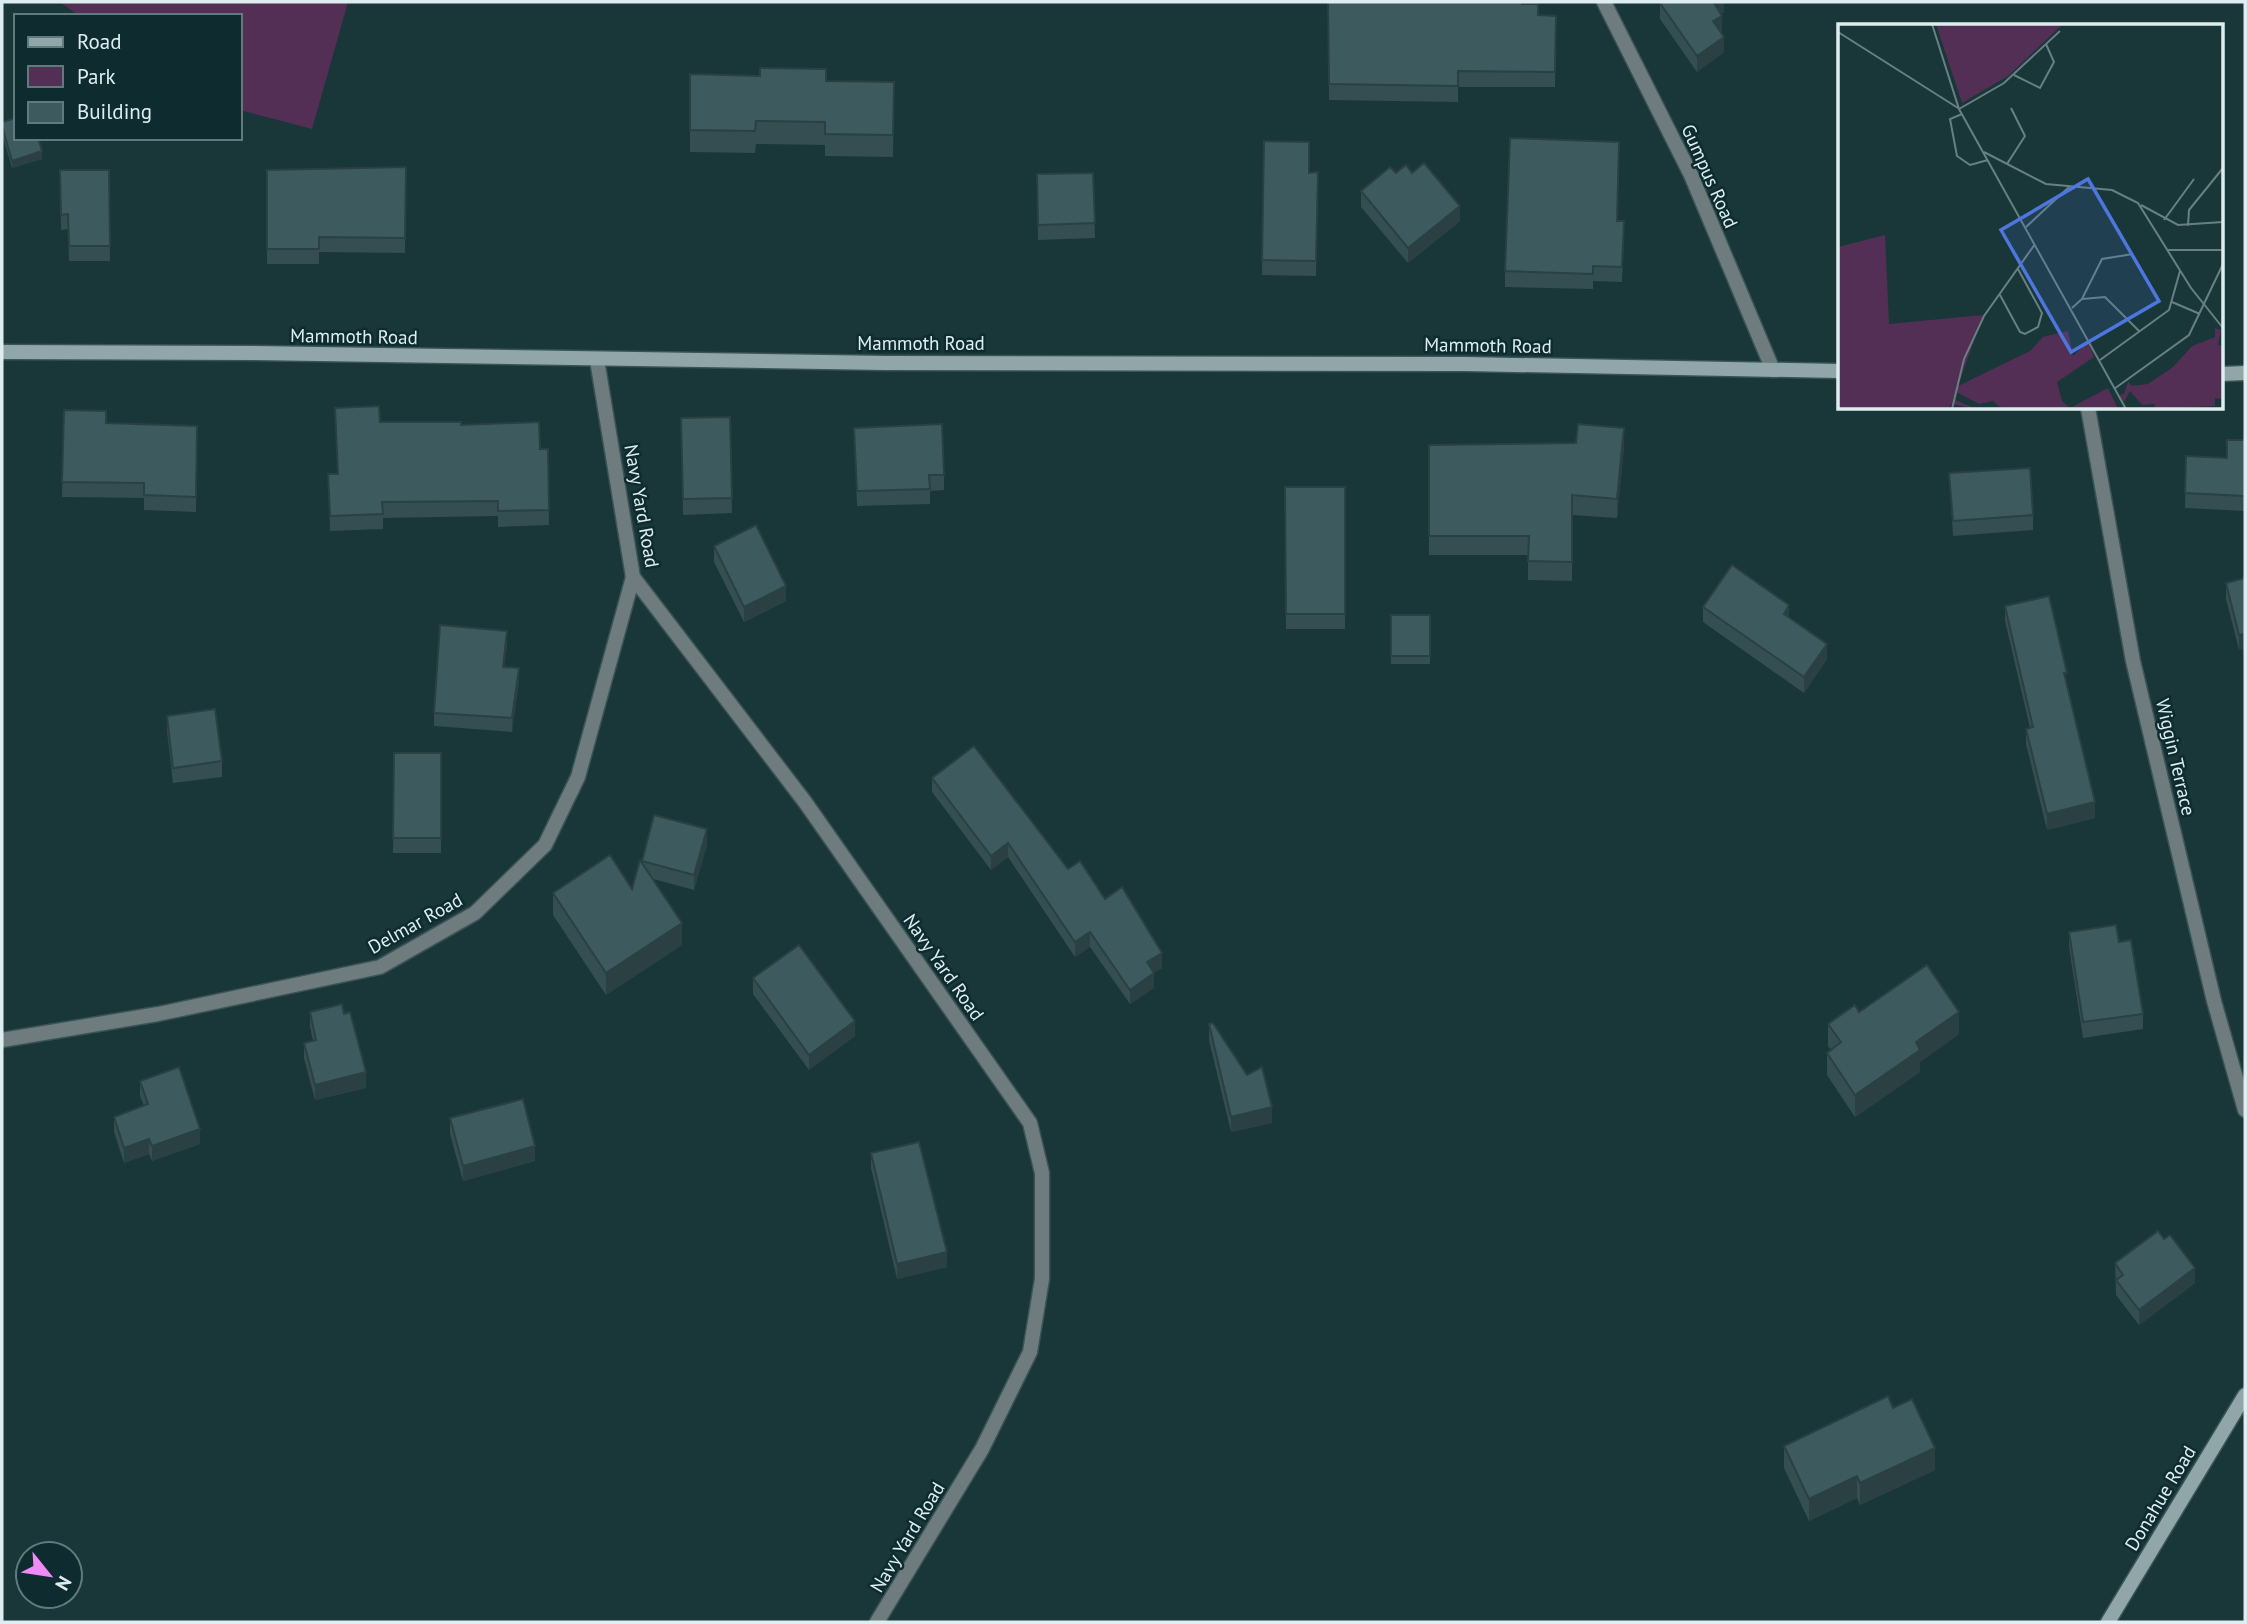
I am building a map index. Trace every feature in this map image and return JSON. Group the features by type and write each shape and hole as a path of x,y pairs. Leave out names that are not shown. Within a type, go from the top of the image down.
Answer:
{"main road":[{"name":"Mammoth Road","path":"2,352 265,353 885,363 1466,364 1838,371"},
{"path":"2222,374 2245,373"},
{"name":"Donahue Road","path":"2108,1622 2245,1395"}],"street":[{"name":"Gumpus Road","path":"1604,2 1692,175 1773,370"},
{"name":"Navy Yard Road","path":"597,360 633,577 805,802 1030,1123 1042,1173 1042,1279 1030,1352 982,1450 877,1622"},
{"name":"Wiggin Terrace","path":"2088,410 2133,661 2214,1001 2245,1110"},
{"name":"Delmar Road","path":"2,1040 158,1014 380,967 475,913 545,845 578,777 633,577"}],"green space":[{"path":"60,2 348,2 312,129 242,111 242,14 76,14"}],"building":[{"path":"1328,2 1538,4 1538,15 1556,16 1555,72 1458,71 1458,86 1329,84"},
{"path":"1717,2 1714,3 1722,16 1713,21 1724,37 1697,56 1660,3"},
{"path":"760,68 826,69 826,81 894,82 893,135 825,134 825,122 756,121 755,131 690,130 690,74 760,76"},
{"path":"14,119 14,140 39,140 42,151 12,161 2,122"},
{"path":"1510,138 1619,142 1617,221 1624,221 1622,267 1593,266 1593,274 1505,271"},
{"path":"1264,141 1309,142 1309,173 1318,172 1316,261 1262,260"},
{"path":"1424,163 1460,206 1408,248 1361,191 1390,167 1396,173 1406,165 1412,173"},
{"path":"406,167 405,238 319,237 319,249 267,249 267,170"},
{"path":"60,170 109,170 110,246 69,246 68,214 61,215"},
{"path":"1093,173 1095,223 1038,225 1037,174"},
{"path":"379,406 380,422 461,422 461,425 539,422 540,449 548,449 549,510 498,511 498,501 382,502 383,514 330,516 328,474 338,474 335,408"},
{"path":"64,410 106,411 106,423 197,426 196,497 144,495 144,483 62,482"},
{"path":"730,417 732,498 683,499 681,418"},
{"path":"942,424 944,475 929,475 930,489 857,491 854,428"},
{"path":"1578,424 1624,428 1617,499 1572,495 1572,562 1528,561 1529,536 1429,536 1429,445 1576,443"},
{"path":"2227,440 2245,440 2245,496 2185,493 2186,456 2227,458"},
{"path":"2030,468 2033,515 1953,521 1949,473"},
{"path":"1285,487 1345,487 1345,614 1286,614"},
{"path":"756,525 786,586 744,607 714,546"},
{"path":"1732,565 1789,605 1784,614 1827,644 1804,677 1703,607"},
{"path":"2245,578 2245,634 2239,635 2226,583"},
{"path":"2049,596 2067,673 2064,673 2095,802 2047,814 2026,729 2033,727 2005,606"},
{"path":"1391,615 1430,615 1430,656 1391,656"},
{"path":"440,625 507,631 503,667 519,668 512,718 434,713"},
{"path":"215,709 222,761 173,768 167,716"},
{"path":"974,746 1068,869 1080,861 1105,899 1122,887 1162,953 1147,962 1154,973 1130,990 1090,932 1075,942 1008,843 991,856 932,778"},
{"path":"394,753 441,753 441,838 393,838"},
{"path":"654,815 707,829 694,875 642,861"},
{"path":"610,855 632,889 640,860 682,923 606,973 553,893"},
{"path":"2116,925 2119,942 2131,940 2143,1014 2083,1022 2069,932"},
{"path":"799,945 855,1021 809,1055 753,978"},
{"path":"1927,965 1959,1012 1916,1042 1920,1050 1855,1095 1827,1053 1841,1042 1828,1024 1855,1005 1859,1012"},
{"path":"342,1004 344,1014 350,1012 366,1072 315,1085 304,1043 316,1040 310,1012"},
{"path":"1213,1023 1247,1075 1262,1067 1272,1107 1231,1117 1209,1024"},
{"path":"179,1067 200,1129 152,1146 149,1139 124,1148 114,1117 148,1104 140,1081"},
{"path":"523,1099 535,1146 463,1166 450,1118"},
{"path":"919,1142 947,1252 897,1264 871,1153"},
{"path":"2158,1231 2164,1239 2170,1235 2195,1268 2139,1310 2116,1280 2123,1275 2115,1263"},
{"path":"1888,1396 1893,1408 1912,1399 1935,1448 1860,1483 1857,1476 1809,1499 1784,1446"}]}
